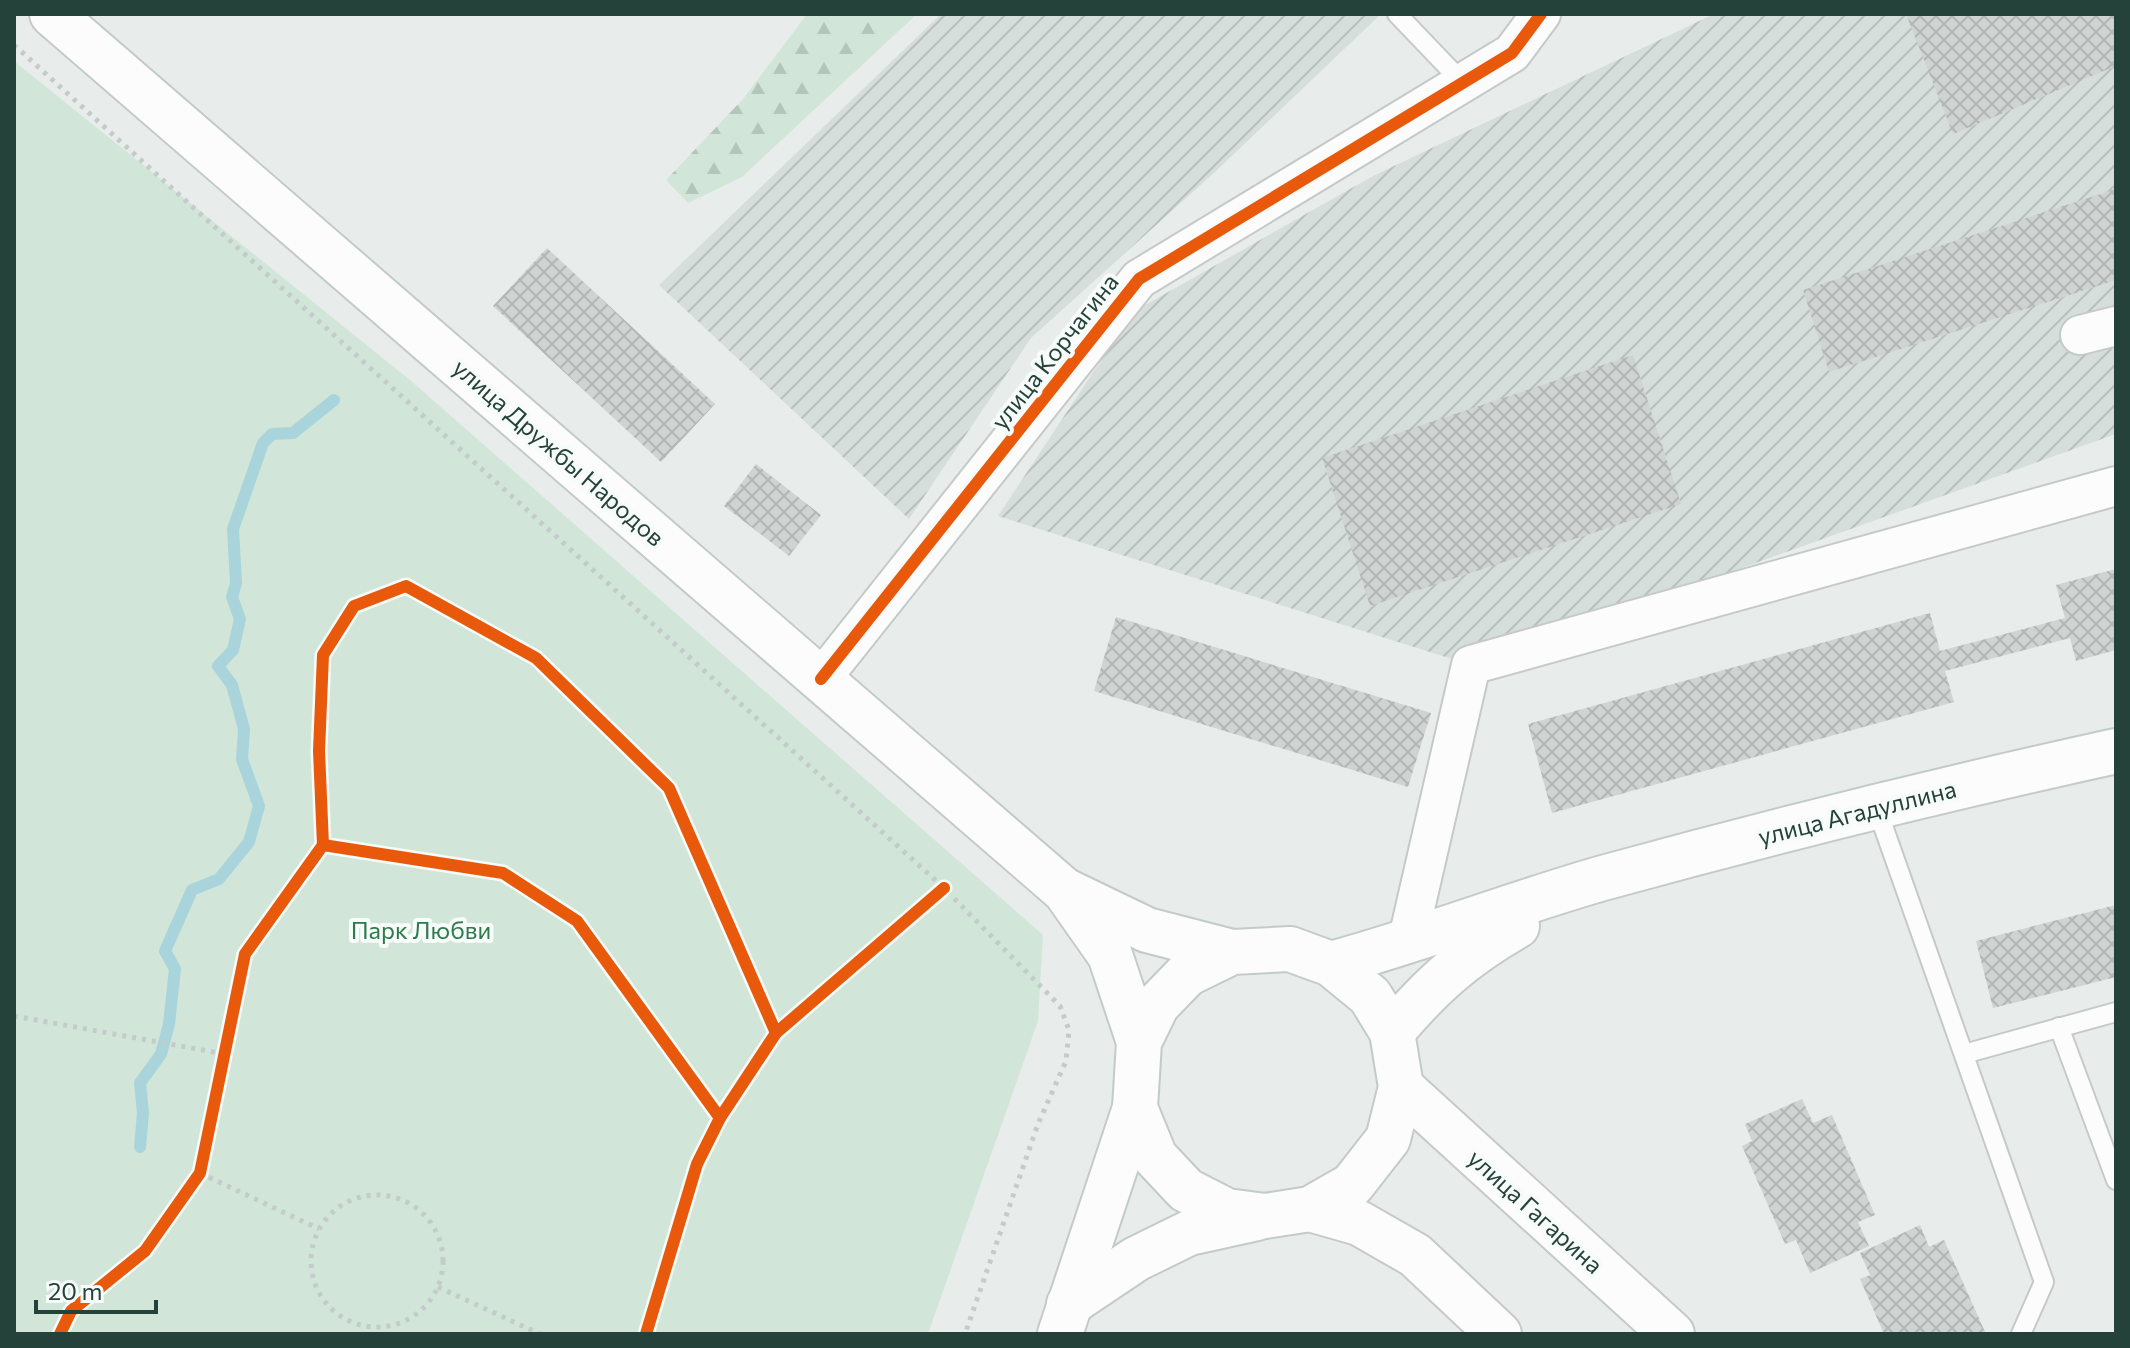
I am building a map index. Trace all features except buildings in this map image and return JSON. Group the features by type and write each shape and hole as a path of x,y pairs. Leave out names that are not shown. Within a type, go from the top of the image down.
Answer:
{"main road":[{"name":"улица Дружбы Народов","path":"52,14 1065,891"},
{"name":"улица Агадуллина","path":"1599,879 1875,804 2116,751"},
{"path":"1331,964 1407,943 1599,879"},
{"path":"1392,1032 1427,992 1471,952 1599,879"},
{"path":"1065,891 1147,930 1232,952 1290,949 1331,964 1370,996 1392,1032 1401,1087 1388,1139 1352,1185 1310,1209 1189,1233 1136,1259 1065,1319"},
{"path":"1065,891 1110,955 1139,1042 1135,1108 1065,1319"},
{"path":"1139,1042 1157,1005 1187,974 1232,952"},
{"name":"улица Гагарина","path":"1401,1087 1672,1334"},
{"path":"1135,1108 1155,1157 1186,1190 1227,1211 1265,1216"},
{"path":"1310,1209 1359,1223 1415,1255 1499,1334"}],"street":[{"name":"улица Корчагина","path":"821,679 1139,279 1512,53 1541,14"},
{"path":"2080,335 2116,326"},
{"path":"1407,943 1471,665 2116,486"}],"lane":[{"path":"1397,14 1463,83"},
{"path":"1875,804 2044,1282 2021,1334"},
{"path":"1964,1054 2116,1012"},
{"path":"2059,1027 2116,1180"}],"path":[{"path":"14,45 944,888 1060,1006 1069,1030 1066,1061 1038,1124 965,1334"},
{"path":"60,1334 71,1311 145,1251 200,1173 245,954 323,845 319,751 323,655 354,606 406,586 536,658 669,788 776,1033"},
{"path":"323,845 503,873 577,921 720,1118"},
{"path":"646,1334 697,1164 720,1118 776,1033 944,888"},
{"path":"14,1016 225,1054"},
{"path":"200,1173 319,1229"},
{"path":"367,1195 390,1196 411,1204 429,1219 440,1239 443,1264 438,1287 426,1306 407,1320 385,1327 356,1324 335,1312 321,1295 312,1274 311,1250 319,1229 345,1203 367,1195"},
{"path":"438,1287 540,1334"}],"shaded area":[{"path":"941,14 1381,14 1215,172 1031,338 909,519 659,285"},
{"path":"1714,14 2116,14 2116,434 1471,665 998,516 1133,312 1373,176"}],"green space":[{"path":"807,14 917,14 742,177 688,203 666,180 743,99"},
{"name":"Парк Любви","path":"14,61 410,380 1043,935 1038,1021 928,1334 14,1334"}],"waterway":[{"path":"140,1147 143,1113 140,1083 161,1054 169,1024 175,969 165,951 192,890 219,879 249,842 259,806 242,759 244,729 232,685 218,666 233,650 240,619 232,597 236,583 233,529 263,443 272,434 293,433 334,400"}],"cycle path":[{"path":"821,679 1139,279 1512,53 1541,14"},
{"path":"323,845 319,751 323,655 354,606 406,586 536,658 669,788 776,1033"},
{"path":"60,1334 71,1311 145,1251 200,1173 245,954 323,845 503,873 577,921 720,1118"},
{"path":"646,1334 697,1164 720,1118 776,1033 944,888"}]}
